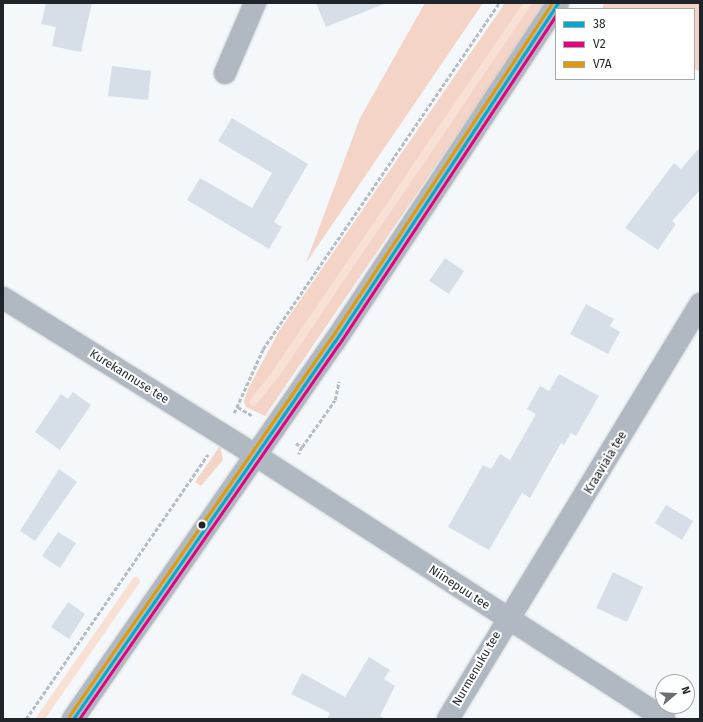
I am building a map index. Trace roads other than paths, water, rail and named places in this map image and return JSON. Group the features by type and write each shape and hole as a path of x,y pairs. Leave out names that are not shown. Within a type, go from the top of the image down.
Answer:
{"street":[{"path":"225,73 255,3"},
{"path":"73,719 255,456 558,3"},
{"name":"Kurekannuse tee","path":"3,298 255,456"},
{"name":"Kraaviaia tee","path":"506,619 589,492 700,304"},
{"name":"Niinepuu tee","path":"255,456 506,619 664,719"},
{"name":"Nurmenuku tee","path":"448,719 506,619"}],"waterway":[{"path":"253,402 277,372 528,3"},
{"path":"40,719 136,581"}]}
